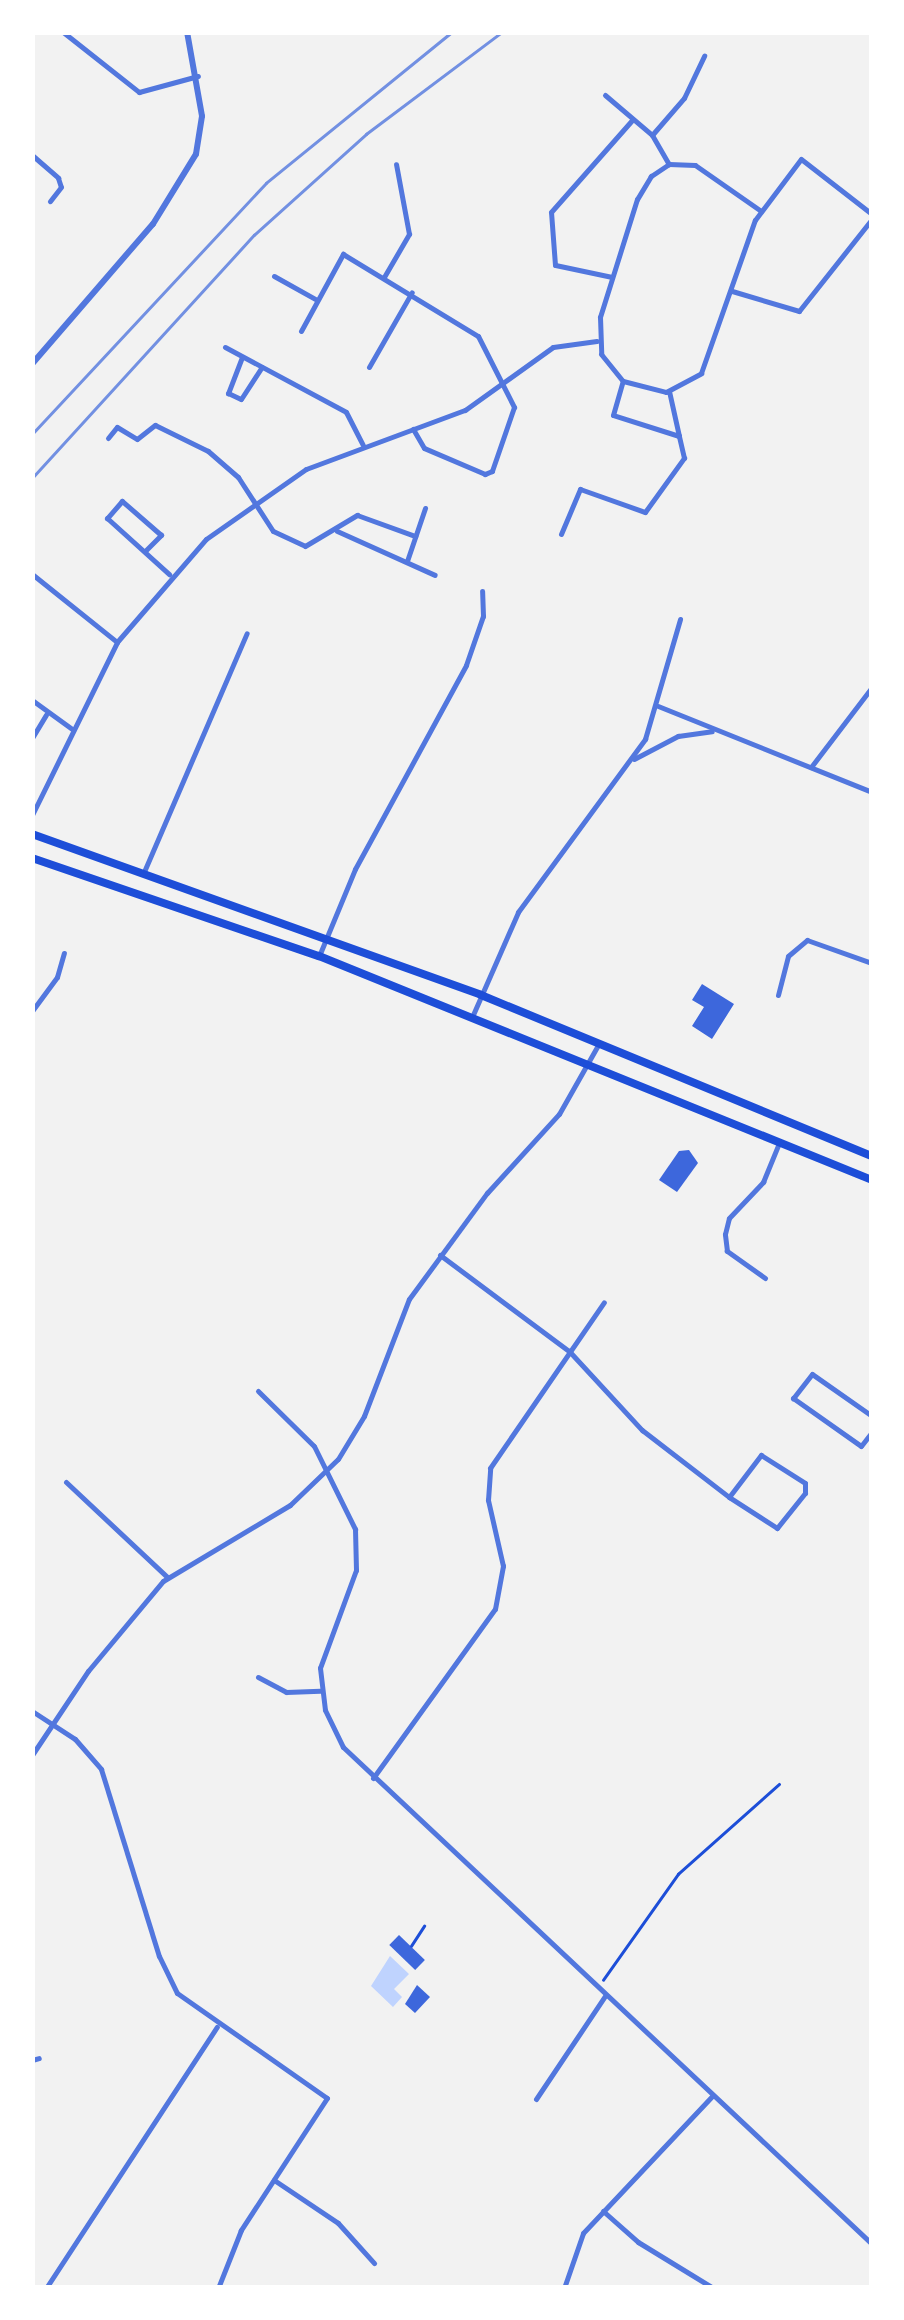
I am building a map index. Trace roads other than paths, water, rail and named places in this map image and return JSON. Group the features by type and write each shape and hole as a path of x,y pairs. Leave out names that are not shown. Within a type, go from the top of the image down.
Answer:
{"main road":[{"path":"32,834 326,936 872,1156"},
{"path":"32,858 319,956 872,1180"},
{"path":"732,1124 745,1104"}],"street":[{"path":"63,32 139,92 198,76"},
{"path":"32,364 180,186 200,144 198,76 187,32"},
{"path":"652,135 684,98 704,56"},
{"path":"606,95 652,135 668,164"},
{"path":"612,276 555,265 551,212 632,120"},
{"path":"32,155 58,178 61,187 50,201"},
{"path":"732,291 799,311 872,217 801,160 760,211 732,291 710,362 692,381 669,391 623,381 598,341 612,276 643,186 668,164 704,169 760,211"},
{"path":"384,277 409,234 396,164"},
{"path":"301,331 344,254 412,292 478,336 514,407 492,471 485,474 424,448 413,429"},
{"path":"274,276 317,300"},
{"path":"369,367 412,292"},
{"path":"32,816 117,642 169,574 252,503 363,444 413,429 503,389 554,346 598,341"},
{"path":"225,346 346,412 363,444"},
{"path":"242,357 226,386 238,399 262,368"},
{"path":"623,381 613,414 679,436"},
{"path":"561,534 580,489 645,512 684,458 669,391"},
{"path":"108,438 117,427 137,438 155,425 178,434 223,462 273,532 304,546 367,516 415,536"},
{"path":"145,551 161,535 122,501 107,518 169,574"},
{"path":"406,561 425,508"},
{"path":"336,530 434,575"},
{"path":"32,574 117,642"},
{"path":"319,956 355,870 466,665 483,616 482,591"},
{"path":"472,1017 518,912 633,760 658,706 680,619"},
{"path":"143,874 247,633"},
{"path":"812,768 872,687"},
{"path":"32,700 72,729"},
{"path":"658,706 872,792"},
{"path":"32,738 47,714"},
{"path":"633,760 678,736 715,731"},
{"path":"778,995 788,956 807,940 872,963"},
{"path":"32,1011 58,977 64,953"},
{"path":"32,1755 167,1577 290,1504 329,1470 364,1416 400,1314 440,1255 558,1114 598,1044"},
{"path":"765,1278 727,1250 725,1234 729,1218 763,1182 779,1143"},
{"path":"440,1255 568,1351 642,1430 728,1497 777,1528 805,1483 761,1455 728,1497"},
{"path":"373,1778 494,1609 504,1566 488,1500 490,1468 604,1302"},
{"path":"872,1416 812,1374 793,1398 862,1446 872,1432"},
{"path":"258,1391 299,1428 329,1470 353,1521 358,1554 352,1584 323,1647 320,1691 336,1737 373,1778 596,1989 872,2244"},
{"path":"66,1482 167,1577"},
{"path":"258,1677 286,1692 320,1691"},
{"path":"32,1711 86,1749 106,1778 169,1981 218,2026 327,2098 231,2248 218,2288"},
{"path":"536,2099 605,1996"},
{"path":"46,2288 218,2026"},
{"path":"564,2288 576,2244 712,2096"},
{"path":"274,2180 338,2223 374,2262"},
{"path":"603,2211 638,2242 713,2288"}],"water":[{"path":"390,1956 409,1974 394,1989 402,1997 393,2007 371,1986"}],"railway":[{"path":"32,434 266,183 452,32"},
{"path":"32,478 254,235 366,134 502,32"}]}
